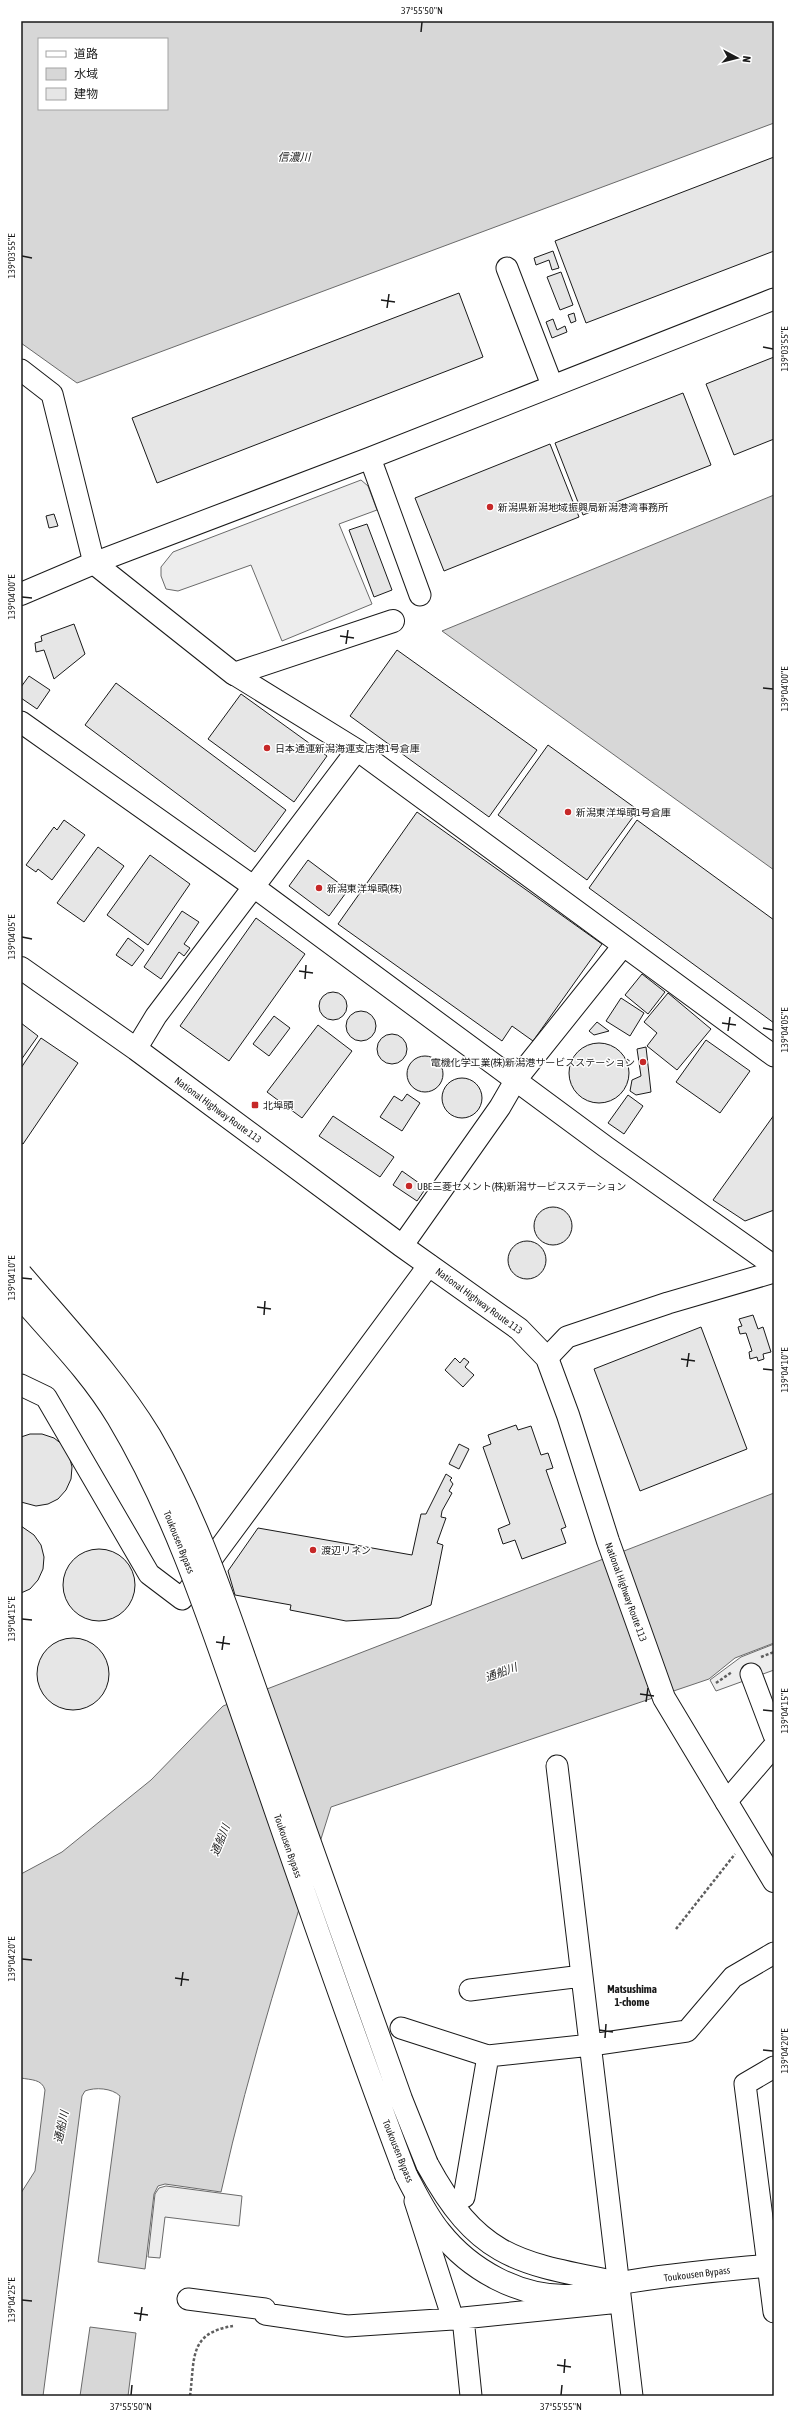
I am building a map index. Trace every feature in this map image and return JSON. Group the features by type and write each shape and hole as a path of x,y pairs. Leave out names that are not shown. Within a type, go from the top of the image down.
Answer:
{"main road":[{"path":"21,594 94,563 234,674 393,621"},
{"name":"National Highway Route 113","path":"21,968 136,1049 402,1246 519,1329 547,1358 568,1415 608,1541 664,1698 774,1881"},
{"name":"Toukousen Bypass","path":"21,1274 102,1368 128,1402 161,1456 191,1516 231,1622 401,2099 427,2164 443,2193 462,2218 483,2239 505,2254 532,2265 619,2283"},
{"name":"Toukousen Bypass","path":"21,1298 92,1381 117,1416 137,1450 173,1525 206,1612 329,1962 406,2175 421,2204 440,2232 461,2254 483,2270 506,2283 545,2295 569,2296 590,2293 619,2283 771,2265"}],"street":[{"path":"506,268 552,386"},
{"path":"21,370 52,394 94,563 370,458 774,299"},
{"path":"370,458 420,595"},
{"path":"234,674 357,750 774,1056"},
{"path":"21,722 254,887 515,1081 774,1266"},
{"path":"136,1049 156,1016 357,750"},
{"path":"402,1246 500,1107 515,1081 623,946"},
{"path":"21,1385 46,1397 149,1574 182,1599 429,1265"},
{"path":"547,1358 567,1337 668,1303 774,1272"},
{"path":"726,1802 773,1747 751,1674"},
{"path":"556,1766 591,2045 632,2396"},
{"path":"401,2028 488,2056 591,2045 686,2031 733,1978 774,1953"},
{"path":"470,1990 582,1976"},
{"path":"464,2197 488,2056"},
{"path":"774,2067 745,2084 771,2265 774,2312"},
{"path":"406,2175 458,2318 471,2396"},
{"path":"188,2299 265,2309 264,2314 347,2326 458,2318 610,2303 619,2283"}],"path":[{"path":"676,1929 748,1838"},
{"path":"190,2396 196,2346 208,2334 218,2328 239,2325 241,2306"}],"shaded area":[{"path":"361,480 368,486 377,510 339,524 372,604 282,641 251,565 178,591 166,589 161,576 161,567 173,552"},
{"path":"774,1644 774,1670 716,1691 710,1680 741,1657"},
{"path":"166,2186 242,2196 239,2226 165,2217 160,2258 148,2257 155,2194 159,2188"}],"water":[{"name":"信濃川","path":"21,21 774,21 774,123 77,383 21,343"},
{"path":"774,495 774,870 442,631"},
{"name":"通船川","path":"774,1493 774,1643 735,1658 709,1679 331,1807 258,2046 232,2143 221,2192 165,2184 158,2186 154,2194 145,2269 98,2262 120,2096 113,2091 103,2089 85,2091 82,2096 43,2396 21,2396 21,2193 35,2171 45,2090 44,2086 39,2082 21,2078 21,1874 62,1852 151,1780 223,1706"},
{"path":"90,2327 136,2333 128,2396 80,2396"}],"building":[{"path":"774,157 774,251 586,323 555,241"},
{"path":"553,251 559,268 552,270 549,260 536,265 534,258"},
{"path":"561,272 573,305 560,310 547,277"},
{"path":"459,293 483,357 157,483 132,418"},
{"path":"574,313 576,321 571,323 568,315"},
{"path":"553,319 557,330 565,326 567,332 552,338 546,322"},
{"path":"774,357 774,439 734,455 706,384"},
{"path":"683,393 711,465 583,515 555,443"},
{"path":"550,444 579,517 444,571 415,498"},
{"path":"54,514 58,526 49,528 46,516"},
{"path":"367,524 392,590 374,597 349,530"},
{"path":"74,624 85,654 54,679 44,650 36,652 35,643 42,641 41,636"},
{"path":"397,650 537,750 489,817 350,716"},
{"path":"29,676 50,690 37,709 21,698 21,687"},
{"path":"116,683 286,810 255,852 85,725"},
{"name":"日本通運新潟海運支店港1号倉庫","path":"241,694 327,756 294,802 208,739"},
{"name":"新潟東洋埠頭1号倉庫","path":"548,745 638,810 587,880 498,815"},
{"path":"417,812 602,944 533,1041 512,1026 502,1041 338,924"},
{"path":"64,820 85,835 52,880 38,869 36,872 26,865 54,827 57,830"},
{"path":"637,820 774,920 774,1023 589,888"},
{"path":"98,847 124,866 84,922 57,903"},
{"path":"150,855 190,884 148,945 107,915"},
{"name":"新潟東洋埠頭(株)","path":"308,860 348,890 329,916 289,886"},
{"path":"182,911 199,922 184,944 190,948 184,956 179,952 161,979 144,967"},
{"path":"256,918 305,954 229,1061 180,1026"},
{"path":"128,938 144,950 132,966 116,955"},
{"path":"642,974 665,992 648,1014 625,995"},
{"path":"333,992 343,996 347,1006 343,1016 333,1020 323,1016 319,1006 323,996"},
{"path":"668,993 711,1029 677,1070 647,1046 657,1033 644,1022"},
{"path":"621,998 644,1013 630,1036 606,1021"},
{"path":"361,1011 372,1015 376,1026 372,1037 361,1041 350,1037 346,1026 350,1015"},
{"path":"274,1016 290,1028 269,1056 253,1044"},
{"path":"597,1022 609,1031 594,1035 589,1031"},
{"path":"21,1023 38,1036 21,1060"},
{"path":"318,1025 352,1051 302,1118 267,1092"},
{"path":"392,1034 398,1035 406,1043 406,1055 398,1063 392,1064 386,1063 378,1055 377,1049 378,1043 386,1035"},
{"path":"41,1038 78,1063 23,1144 21,1143 21,1068"},
{"path":"706,1040 750,1071 720,1113 676,1082"},
{"path":"593,1043 605,1043 621,1051 627,1061 629,1073 627,1085 621,1095 605,1103 593,1103 577,1095 569,1079 569,1067 577,1051"},
{"name":"電機化学工業(株)新潟港サービスステーション","path":"646,1047 651,1092 636,1095 630,1091 632,1080 641,1076 637,1049"},
{"path":"425,1056 435,1059 440,1064 443,1074 440,1084 435,1089 425,1092 415,1089 410,1084 407,1074 410,1064 415,1059"},
{"path":"466,1078 473,1081 479,1087 482,1098 481,1106 473,1115 466,1118 458,1118 451,1115 443,1106 442,1094 445,1087 454,1079"},
{"path":"407,1094 420,1103 402,1131 380,1117 394,1096 402,1101"},
{"path":"628,1095 643,1106 624,1134 608,1123"},
{"path":"774,1115 774,1210 745,1221 713,1200"},
{"path":"333,1116 394,1157 380,1177 319,1136"},
{"name":"UBE三菱セメント(株)新潟サービスステーション","path":"402,1171 426,1188 417,1201 393,1185"},
{"path":"553,1207 563,1210 569,1216 572,1226 569,1236 563,1242 553,1245 543,1242 537,1236 534,1226 537,1216 543,1210"},
{"path":"523,1241 531,1241 538,1244 543,1249 546,1260 543,1271 538,1276 531,1279 523,1279 516,1276 511,1271 508,1264 508,1256 511,1249 516,1244"},
{"path":"753,1315 758,1329 763,1327 771,1352 763,1354 764,1359 758,1361 757,1357 750,1359 749,1352 752,1351 746,1333 740,1334 738,1327 742,1326 739,1319"},
{"path":"701,1327 747,1449 640,1491 594,1369"},
{"path":"455,1358 460,1363 464,1358 469,1362 465,1367 474,1375 463,1387 445,1370"},
{"path":"516,1425 518,1430 531,1426 541,1455 548,1453 553,1468 546,1470 566,1527 561,1529 566,1543 522,1559 515,1540 503,1544 498,1529 510,1524 483,1447 491,1444 488,1435"},
{"path":"30,1434 42,1434 54,1438 63,1445 69,1455 72,1467 71,1479 66,1490 58,1499 48,1504 36,1506 21,1502 21,1437"},
{"path":"459,1444 469,1449 459,1469 449,1464"},
{"name":"渡辺リネン","path":"446,1474 452,1478 450,1480 453,1484 449,1491 452,1493 442,1511 441,1517 446,1518 437,1543 443,1545 431,1605 399,1618 346,1621 290,1610 291,1605 235,1595 228,1571 258,1528 412,1555 421,1514 426,1514"},
{"path":"21,1526 34,1535 41,1545 44,1557 43,1569 38,1580 30,1589 21,1593"},
{"path":"99,1549 119,1555 129,1565 135,1585 129,1605 119,1615 99,1621 79,1615 69,1605 63,1585 69,1565 79,1555"},
{"path":"73,1638 93,1644 103,1654 109,1674 103,1694 93,1704 73,1710 53,1704 43,1694 37,1674 43,1654 53,1644"}],"place":[{"name":"新潟県新潟地域振興局新潟港湾事務所","path":"490,507"},
{"name":"日本通運新潟海運支店港1号倉庫","path":"267,748"},
{"name":"新潟東洋埠頭1号倉庫","path":"568,812"},
{"name":"新潟東洋埠頭(株)","path":"319,888"},
{"name":"電機化学工業(株)新潟港サービスステーション","path":"643,1062"},
{"name":"北埠頭","path":"255,1105"},
{"name":"UBE三菱セメント(株)新潟サービスステーション","path":"409,1186"},
{"name":"渡辺リネン","path":"313,1550"}],"district":[{"name":"Matsushima 1-chome","path":"632,1995"}]}
